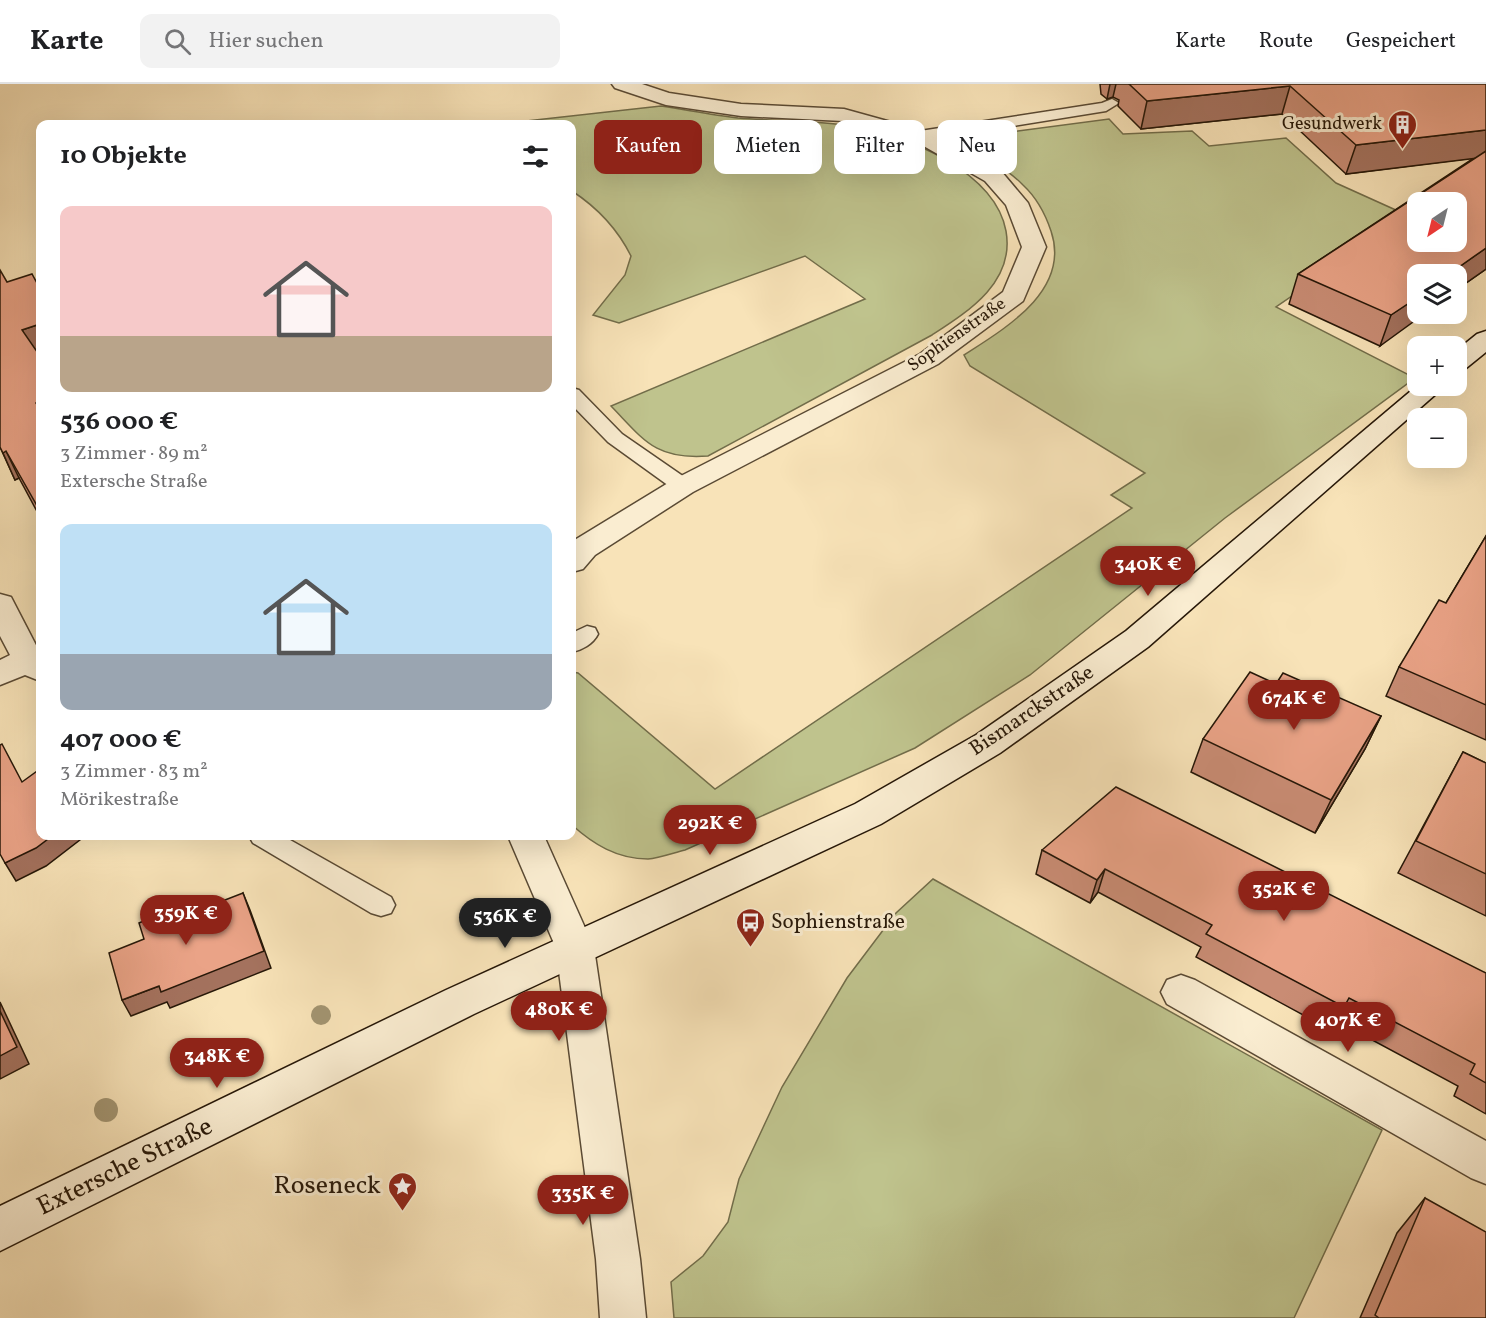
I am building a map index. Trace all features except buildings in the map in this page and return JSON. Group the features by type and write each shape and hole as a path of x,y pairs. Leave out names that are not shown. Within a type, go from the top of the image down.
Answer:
{"street":[{"name":"Sophienstraße","path":"622,84 666,99 741,110 844,116 859,120"},
{"name":"Sophienstraße","path":"576,557 584,548 683,486 929,358 1014,296 1034,247 1017,203 993,176 925,139"},
{"path":"1467,355 1486,339"},
{"name":"Bismarckstraße","path":"575,948 868,814 988,744 1137,639 1420,396"},
{"path":"0,605 23,668"},
{"path":"528,840 575,948 618,1259 623,1318"},
{"name":"Extersche Straße","path":"0,1229 460,1002 575,948"},
{"path":"1181,992 1486,1164"}],"lane":[{"path":"925,135 1106,107 1112,103"},
{"path":"576,398 615,438 683,486"},
{"path":"269,840 381,905"}],"green space":[{"path":"661,106 738,118 774,120 714,120 714,174 822,174 822,123 834,124 834,174 925,174 925,149 937,155 937,174 967,174 985,191 998,210 1006,231 1007,249 1003,265 996,280 974,305 932,335 708,456 675,455 663,451 642,438 611,406 865,299 805,256 619,323 593,315 625,275 631,256 620,236 606,219 576,194 576,120 536,120"},
{"path":"1109,119 1123,134 1192,131 1209,146 1286,138 1336,183 1407,215 1407,217 1276,307 1407,374 1407,384 1225,518 1030,675 915,748 685,850 648,859 637,858 606,849 588,838 576,828 576,673 715,789 1132,508 1111,495 1145,473 970,366 964,355 998,333 1031,305 1043,289 1052,271 1055,252 1051,231 1043,212 1028,190 1011,174 1017,174 1017,131"},
{"path":"933,879 1382,1130 1294,1318 674,1318 671,1282 703,1256 728,1222 739,1179 782,1087 847,978 896,913"}],"place":[{"name":"Gesundwerk","path":"1403,150"},
{"name":"Sophienstraße","path":"750,948"},
{"name":"Roseneck","path":"402,1212"}]}
